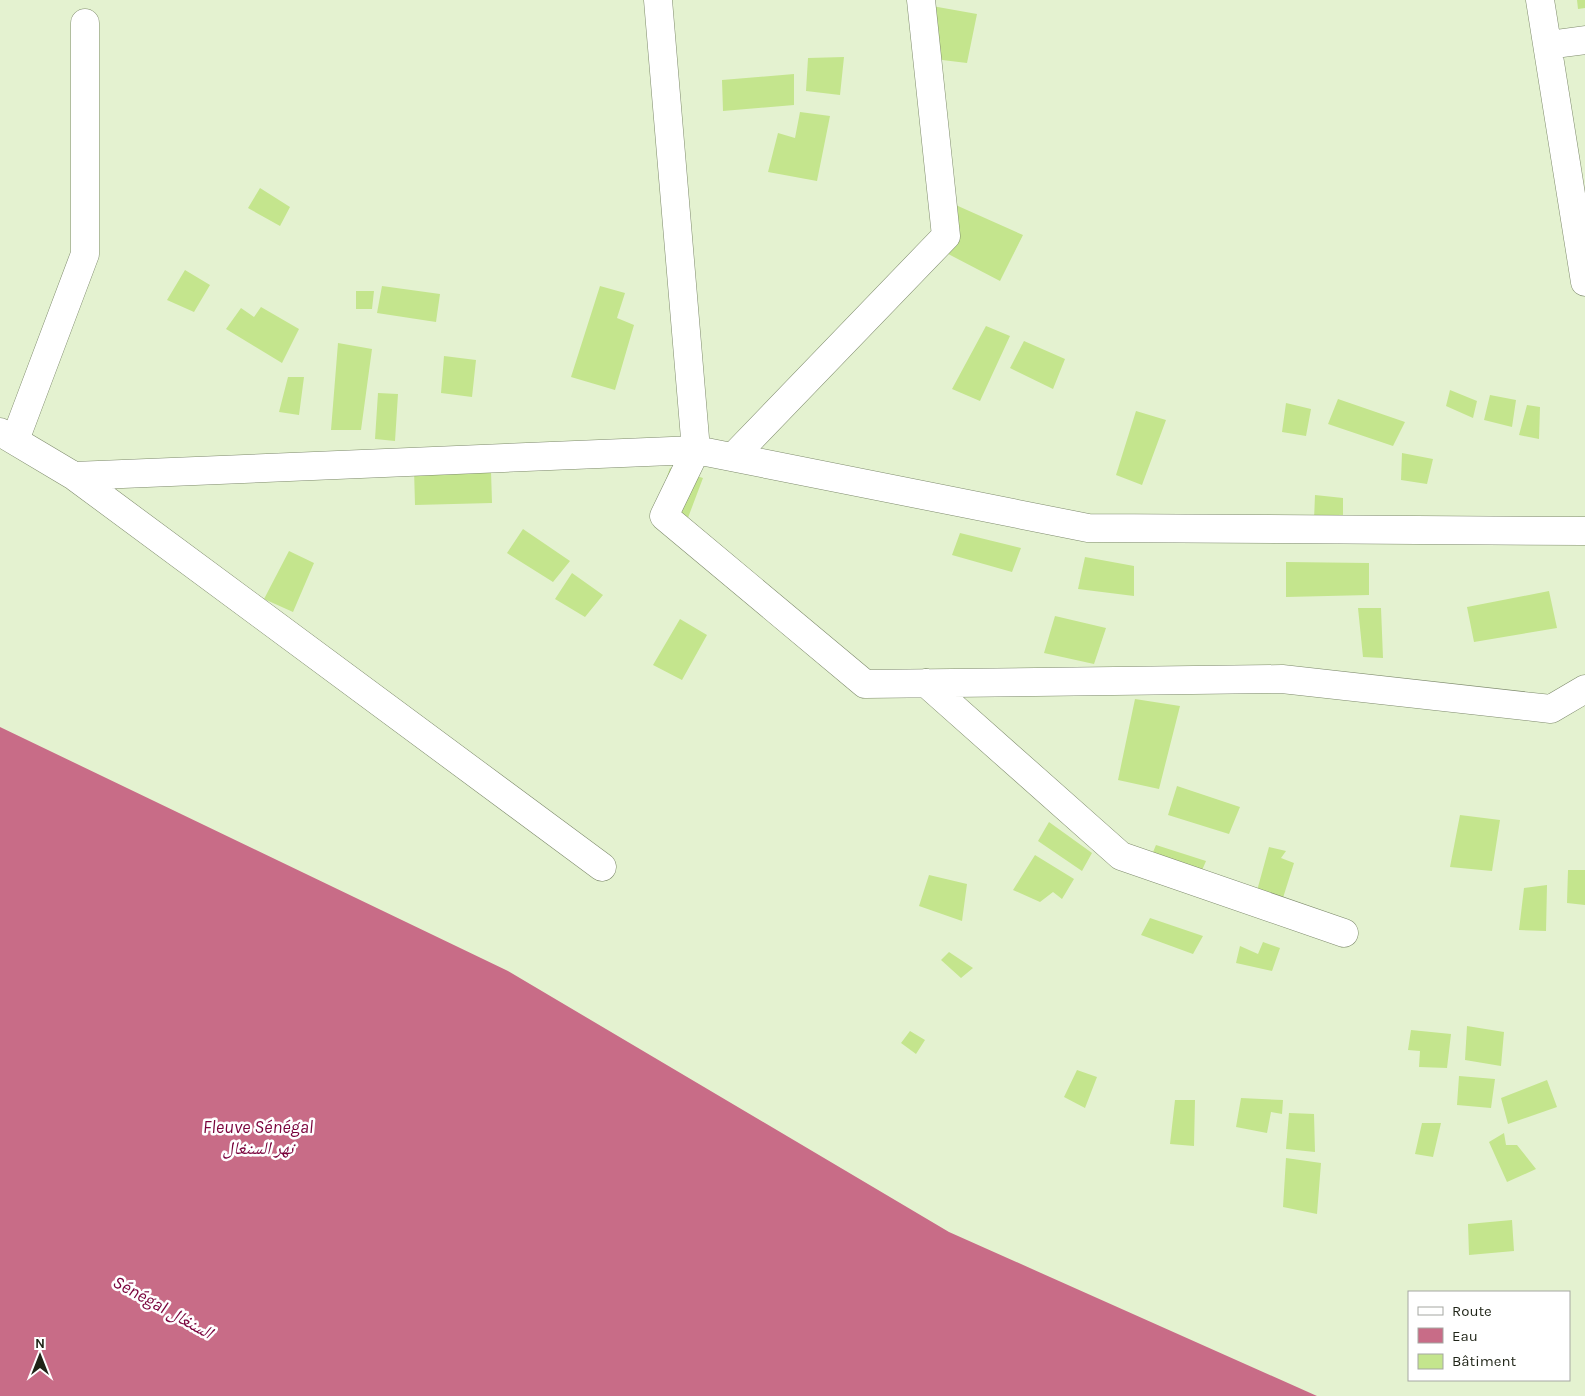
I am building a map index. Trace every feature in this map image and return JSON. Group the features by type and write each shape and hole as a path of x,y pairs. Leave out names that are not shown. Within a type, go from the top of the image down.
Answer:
{"street":[{"path":"658,0 696,450 664,516 865,684 1282,679 1551,709 1585,689"},
{"path":"733,457 946,236 921,0"},
{"path":"1540,0 1585,282"},
{"path":"85,23 85,254 7,436 74,476 602,867"},
{"path":"1548,45 1585,40"},
{"path":"74,476 696,450 1088,528 1585,532"},
{"path":"926,683 1121,856 1344,932"}],"water":[{"name":"Fleuve Sénégal نهر السنغال","path":"0,727 508,971 949,1232 1317,1396 0,1396"}],"building":[{"path":"1577,0 1585,0 1585,8 1578,9"},
{"path":"932,6 977,14 967,63 934,59 939,42 924,41"},
{"path":"844,57 840,95 806,91 808,58"},
{"path":"794,74 794,105 723,111 722,80"},
{"path":"800,112 830,116 817,181 768,172 778,133 795,138"},
{"path":"260,188 290,207 280,226 248,208"},
{"path":"949,202 1023,235 1000,281 931,245"},
{"path":"185,270 210,285 194,312 167,300"},
{"path":"382,286 440,294 436,322 377,313"},
{"path":"600,286 625,293 617,318 634,325 615,390 571,377"},
{"path":"356,291 374,291 372,309 356,309"},
{"path":"261,307 299,329 282,363 226,329 241,308 254,317"},
{"path":"986,326 1010,336 980,401 952,389"},
{"path":"1024,341 1065,359 1053,389 1010,368"},
{"path":"338,343 372,349 361,430 331,430"},
{"path":"444,356 476,360 472,397 441,393"},
{"path":"288,377 304,377 299,415 279,412"},
{"path":"1450,390 1477,401 1473,418 1446,406"},
{"path":"378,393 398,394 395,441 375,439"},
{"path":"1490,395 1516,400 1512,427 1484,420"},
{"path":"1338,399 1405,422 1393,446 1328,424"},
{"path":"1286,403 1311,409 1306,436 1282,432"},
{"path":"1527,405 1540,407 1539,439 1519,435"},
{"path":"1136,411 1166,420 1142,485 1116,475"},
{"path":"1402,453 1433,459 1427,484 1401,480"},
{"path":"670,468 703,478 686,523 655,511"},
{"path":"414,469 491,471 492,503 415,505"},
{"path":"1315,495 1343,498 1343,523 1314,520"},
{"path":"523,529 570,561 553,582 507,553"},
{"path":"960,533 1021,548 1012,572 952,555"},
{"path":"289,551 314,563 293,612 264,599"},
{"path":"1085,557 1134,566 1134,596 1078,589"},
{"path":"1286,562 1369,563 1369,595 1286,597"},
{"path":"572,573 603,595 585,617 555,599"},
{"path":"1549,591 1557,628 1474,642 1467,607"},
{"path":"1358,608 1381,608 1383,658 1363,657"},
{"path":"1055,616 1106,628 1094,664 1044,653"},
{"path":"680,619 707,635 682,680 653,665"},
{"path":"1135,699 1180,706 1159,789 1118,780"},
{"path":"1177,786 1240,807 1229,834 1168,815"},
{"path":"1460,815 1500,820 1492,871 1450,867"},
{"path":"1049,822 1092,853 1082,871 1038,841"},
{"path":"1156,845 1206,861 1194,889 1145,871"},
{"path":"1269,847 1286,851 1281,858 1294,863 1282,901 1255,898"},
{"path":"1035,855 1074,879 1062,899 1053,892 1040,902 1013,890"},
{"path":"1568,870 1585,870 1585,905 1567,903"},
{"path":"929,875 967,884 962,921 919,906"},
{"path":"1547,885 1546,931 1519,930 1524,888"},
{"path":"1150,918 1203,936 1193,954 1141,935"},
{"path":"1263,942 1280,948 1272,971 1236,963 1240,946 1258,954"},
{"path":"949,952 973,968 961,978 941,960"},
{"path":"1467,1026 1504,1032 1501,1066 1465,1060"},
{"path":"1411,1030 1451,1034 1447,1068 1419,1067 1420,1051 1408,1050"},
{"path":"910,1031 925,1040 916,1054 901,1043"},
{"path":"1077,1070 1097,1077 1085,1108 1064,1097"},
{"path":"1459,1076 1495,1079 1491,1108 1457,1105"},
{"path":"1547,1080 1557,1107 1508,1124 1501,1098"},
{"path":"1241,1098 1283,1100 1282,1114 1271,1112 1267,1133 1236,1127"},
{"path":"1175,1100 1195,1100 1194,1146 1170,1144"},
{"path":"1289,1113 1314,1114 1315,1152 1286,1149"},
{"path":"1422,1123 1441,1123 1433,1157 1415,1154"},
{"path":"1504,1133 1506,1145 1517,1145 1536,1169 1507,1182 1489,1142"},
{"path":"1286,1158 1321,1163 1317,1214 1283,1207"},
{"path":"1512,1220 1514,1251 1469,1255 1468,1224"}],"water label":[{"name":"Sénégal السنغال","path":"163,1307"}]}
